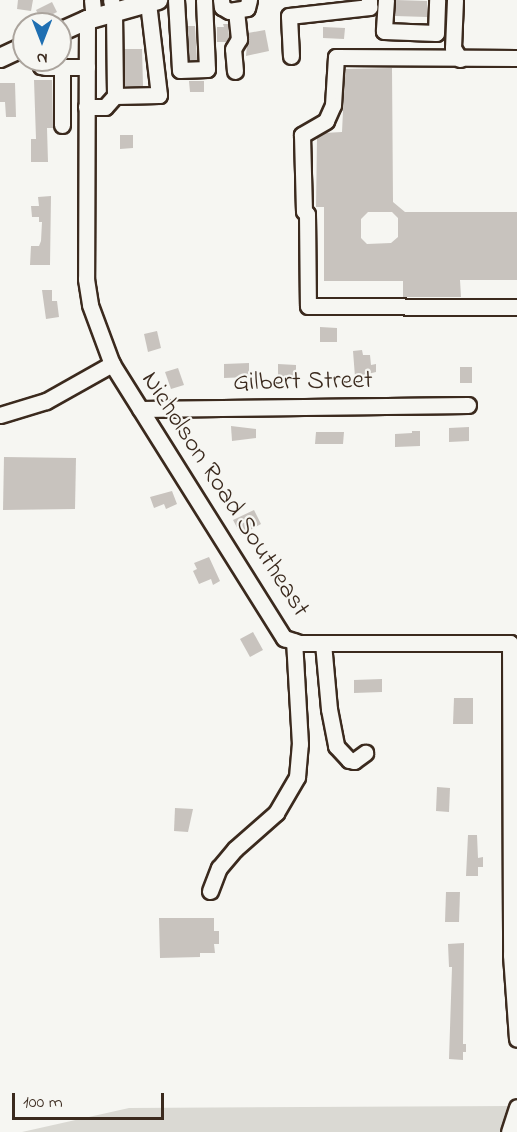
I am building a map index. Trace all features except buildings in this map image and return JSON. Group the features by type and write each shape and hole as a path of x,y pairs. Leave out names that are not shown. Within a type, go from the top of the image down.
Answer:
{"main road":[{"path":"72,23 91,8 143,2"}],"street":[{"path":"176,0 180,70 207,69 204,0"},
{"path":"221,0 224,9 236,10 247,8 249,0"},
{"path":"291,56 289,16 369,7 369,0"},
{"path":"386,0 384,31 453,34"},
{"path":"436,33 437,0"},
{"path":"455,0 453,48 460,58"},
{"path":"460,58 464,0"},
{"path":"115,96 159,95 143,2"},
{"path":"86,107 105,107 115,96 113,6"},
{"name":"Nicholson Road Southeast","path":"91,8 86,107 86,279 90,305 112,364 284,638 323,643 510,643 513,651 511,955 517,1039"},
{"path":"235,71 233,50 238,39 236,10"},
{"path":"407,58 413,33"},
{"path":"517,58 336,57 333,105 326,121 302,135 304,211 307,214 308,306 517,307"},
{"path":"72,68 87,67"},
{"path":"62,72 62,125"},
{"path":"0,415 46,400 112,364"},
{"name":"Gilbert Street","path":"140,409 468,405"},
{"path":"210,891 219,868 235,849 276,813 297,777 300,744 294,641"},
{"path":"323,643 328,709 336,746 349,760 354,761 365,753"},
{"path":"509,1132 517,1107"}],"shaded area":[{"path":"517,1106 517,1132 22,1132 129,1108"}]}
